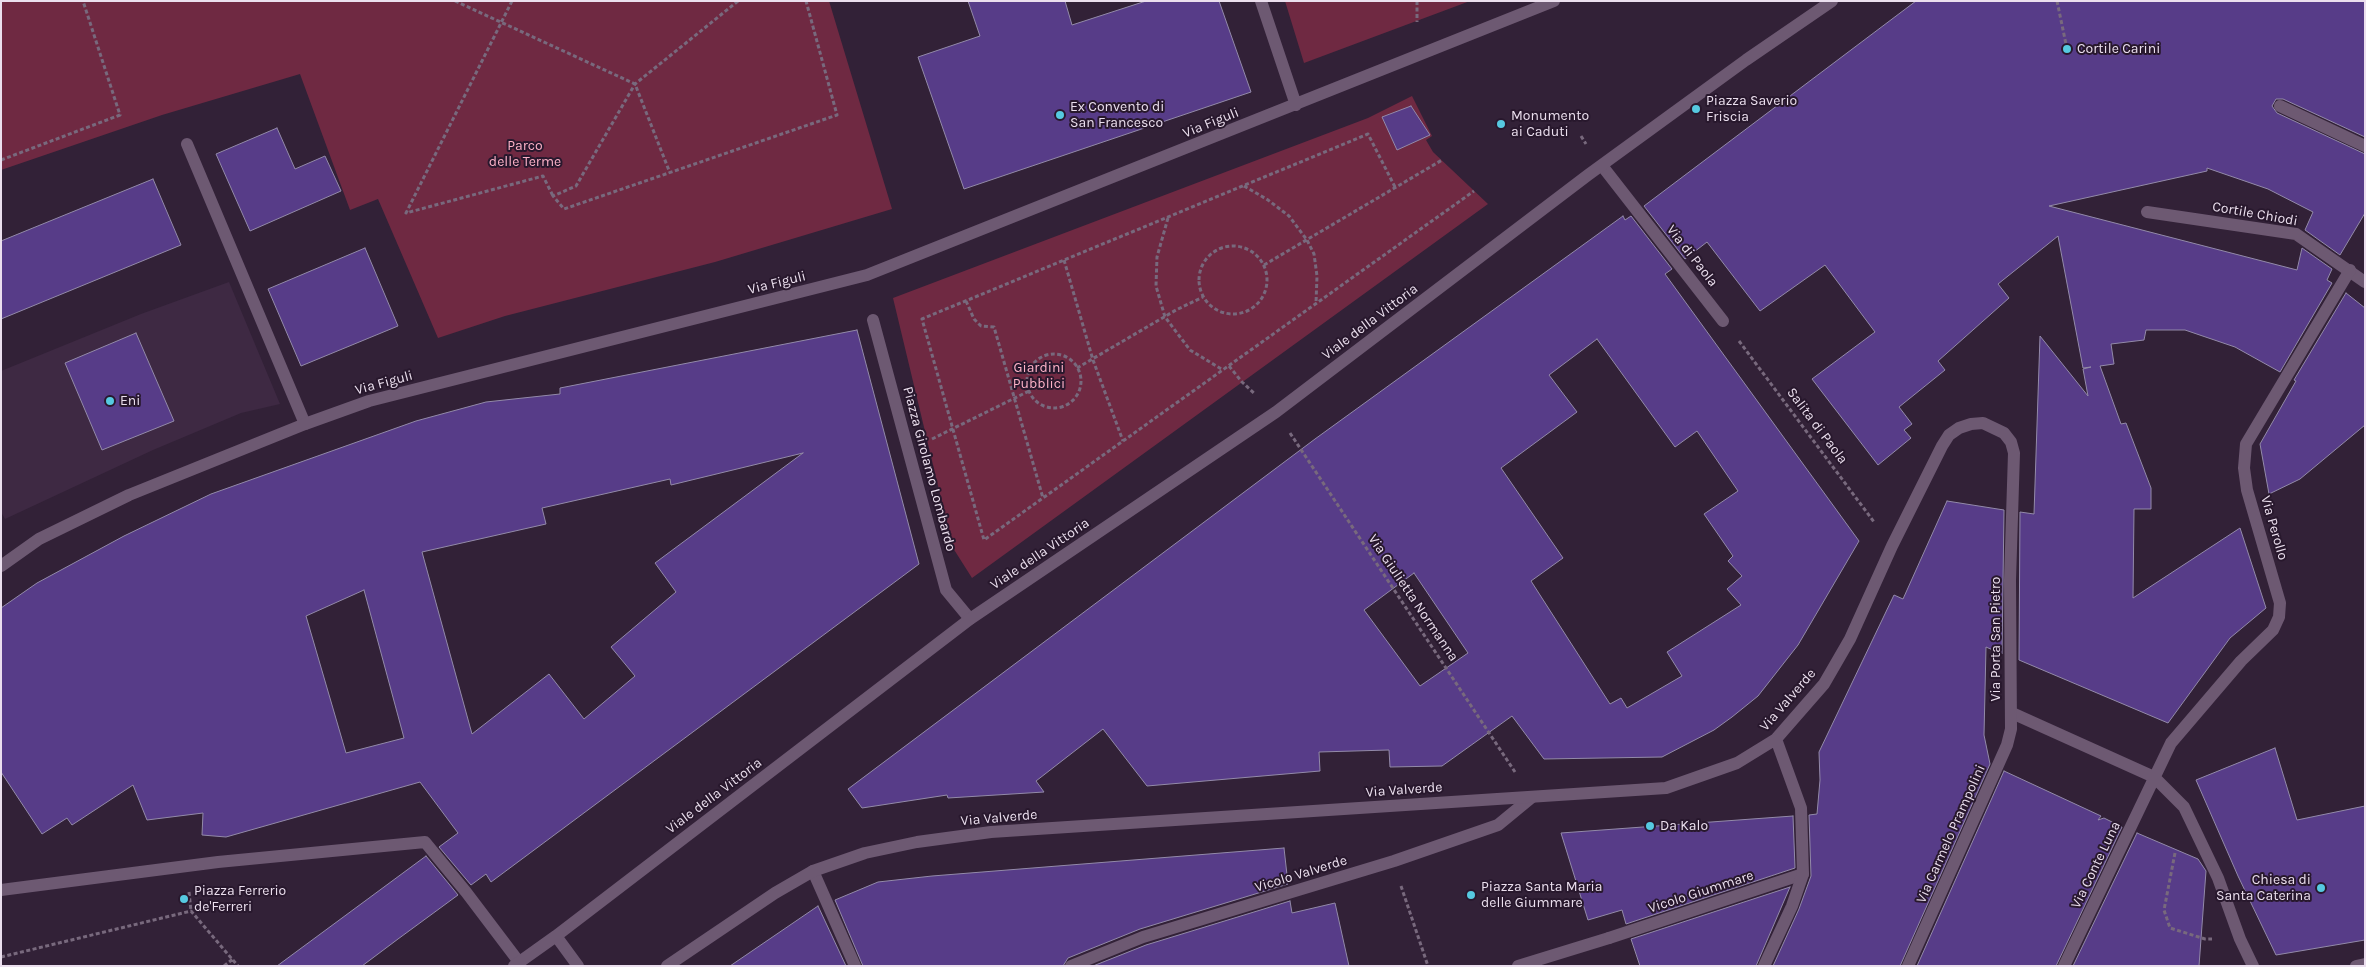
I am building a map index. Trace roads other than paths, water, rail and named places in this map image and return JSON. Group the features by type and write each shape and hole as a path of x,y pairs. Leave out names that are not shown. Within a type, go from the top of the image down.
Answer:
{"street":[{"path":"1261,1 1296,105"},
{"name":"Via Figuli","path":"1,566 39,540 129,496 305,424 369,401 867,275 1554,1"},
{"path":"1602,167 1746,60 1832,1"},
{"path":"2280,106 2365,146"},
{"path":"187,144 305,424"},
{"name":"Viale della Vittoria","path":"517,964 970,619 1276,412 1602,167"},
{"name":"Via di Paola","path":"1602,167 1637,209 1723,321"},
{"name":"Cortile Chiodi","path":"2147,212 2296,234 2365,282"},
{"name":"Via Perollo","path":"2154,777 2171,743 2241,662 2273,630 2279,618 2280,604 2247,490 2244,468 2246,444 2350,270"},
{"name":"Piazza Girolamo Lombardo","path":"873,320 946,590 970,619"},
{"name":"Via Porta San Pietro","path":"1983,423 2004,434 2011,442 2014,453 2010,580 2012,713 2154,777 2184,807 2218,878 2240,939 2253,966"},
{"name":"Via Valverde","path":"667,966 775,893 813,871 864,853 917,842 991,832 1666,788 1737,763 1776,739 1824,684 1850,639 1892,546 1949,435 1965,426 1983,423"},
{"name":"Via Carmelo Prampolini","path":"1908,966 2007,745 2012,713"},
{"path":"1764,966 1792,906 1803,874 1801,808 1776,739"},
{"name":"Via Conte Luna","path":"2064,966 2154,777"},
{"name":"Vicolo Valverde","path":"1071,966 1143,937 1385,864 1498,825 1532,797"},
{"path":"1,890 218,862 424,842 466,892 517,964"},
{"path":"813,871 855,966"},
{"name":"Vicolo Giummare","path":"1518,966 1803,874"},
{"path":"556,936 578,966"},
{"path":"2356,966 2365,964"}],"place":[{"name":"Cortile Carini","path":"2067,49"},
{"name":"Piazza Saverio Friscia","path":"1696,109"},
{"name":"Ex Convento di San Francesco","path":"1060,115"},
{"name":"Monumento ai Caduti","path":"1501,124"},
{"name":"Eni","path":"110,401"},
{"name":"Da Kalo","path":"1650,826"},
{"name":"Chiesa di Santa Caterina","path":"2321,888"},
{"name":"Piazza Santa Maria delle Giummare","path":"1471,895"},
{"name":"Piazza Ferrerio de'Ferreri","path":"184,899"}],"park label":[{"name":"Parco delle Terme","path":"525,154"},
{"name":"Giardini Pubblici","path":"1039,376"}]}
